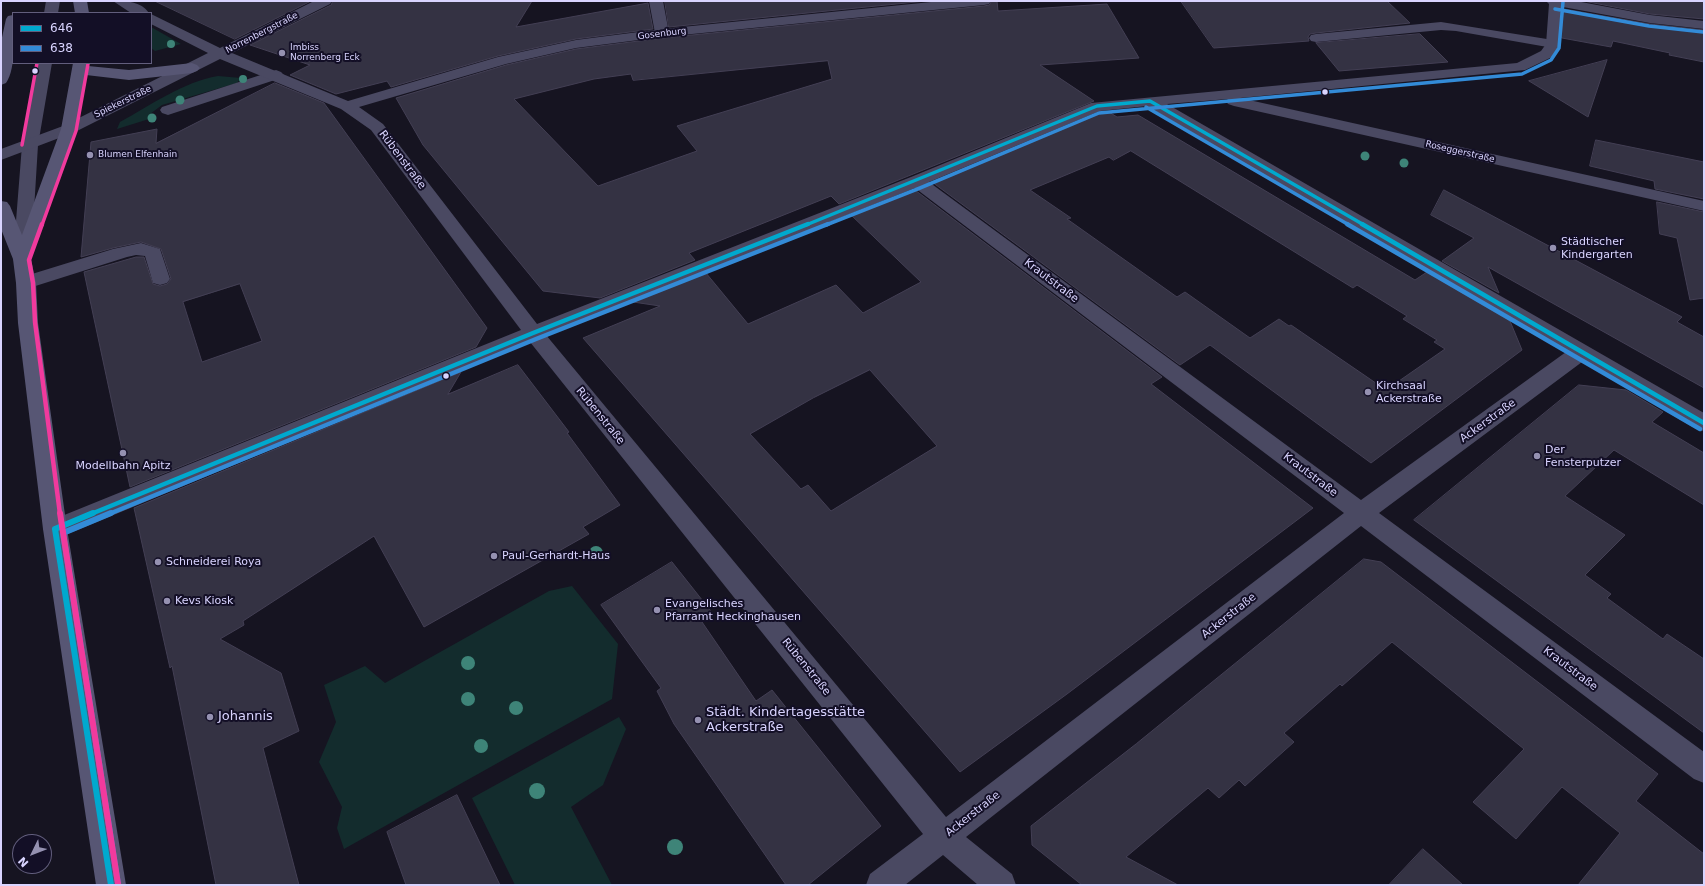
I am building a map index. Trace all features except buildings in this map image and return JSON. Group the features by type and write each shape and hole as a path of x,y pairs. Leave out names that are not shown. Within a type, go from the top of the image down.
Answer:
{"main road":[{"path":"80,1 82,12"},
{"path":"1,80 12,23"},
{"path":"22,259 69,129 80,66 129,75 192,68"},
{"path":"1,206 22,259 26,284 28,323 54,529 111,885"}],"street":[{"path":"51,12 53,1"},
{"path":"120,1 140,12"},
{"name":"Norrenbergstraße","path":"221,54 325,1"},
{"path":"656,1 662,33"},
{"name":"Gosenburg","path":"347,106 503,60 576,44 662,33 984,1"},
{"path":"1553,1 1650,19 1704,25"},
{"path":"54,529 533,333 917,181 1097,106 1215,97 1520,67 1547,54 1553,44 1556,2"},
{"name":"Rübenstraße","path":"152,19 221,54 276,75 347,106 377,127 533,333 944,837 1001,885"},
{"path":"1316,38 1449,26 1553,44"},
{"name":"Spiekerstraße","path":"1,156 69,129 221,54"},
{"path":"22,259 30,145 40,98 44,64"},
{"path":"168,110 276,75"},
{"name":"Roseggerstraße","path":"1215,97 1704,206"},
{"path":"1150,101 1704,423"},
{"name":"Krautstraße","path":"917,181 1704,769"},
{"path":"26,284 120,253 146,249 153,253 160,279"},
{"name":"Ackerstraße","path":"881,885 1361,514 1581,352"}],"green space":[{"path":"152,28 181,44 155,51 152,49"},
{"path":"218,76 241,78 237,83 162,105 150,114 149,119 117,129 120,122 168,95 192,83"},
{"path":"572,586 618,644 612,699 344,849 337,828 342,807 319,762 336,722 324,685 365,666 385,683 549,591"},
{"path":"619,717 626,729 603,785 571,807 612,885 515,885 472,798"}],"transit line":[{"name":"638","path":"118,884 63,533 536,339 920,188 1099,113 1522,74 1551,60 1559,48 1563,2"},
{"name":"638","path":"1555,9 1649,26 1703,32"},
{"path":"22,145 37,64"},
{"path":"88,64 76,131 29,260 33,283 35,322 62,528 118,884"},
{"name":"646","path":"1150,101 1704,423"},
{"name":"646","path":"55,529 533,333 917,181 1097,106 1150,101"},
{"name":"638","path":"1146,107 1700,429"},
{"name":"646","path":"55,529 111,885"}],"place":[{"name":"Imbiss Norrenberg Eck","path":"282,53"},
{"name":"Blumen Elfenhain","path":"90,155"},
{"name":"Städtischer Kindergarten","path":"1553,248"},
{"name":"Kirchsaal Ackerstraße","path":"1368,392"},
{"name":"Modellbahn Apitz","path":"123,453"},
{"name":"Der Fensterputzer","path":"1537,456"},
{"name":"Paul-Gerhardt-Haus","path":"494,556"},
{"name":"Schneiderei Roya","path":"158,562"},
{"name":"Kevs Kiosk","path":"167,601"},
{"name":"Evangelisches Pfarramt Heckinghausen","path":"657,610"},
{"name":"Johannis","path":"210,717"},
{"name":"Städt. Kindertagesstätte Ackerstraße","path":"698,720"}]}
